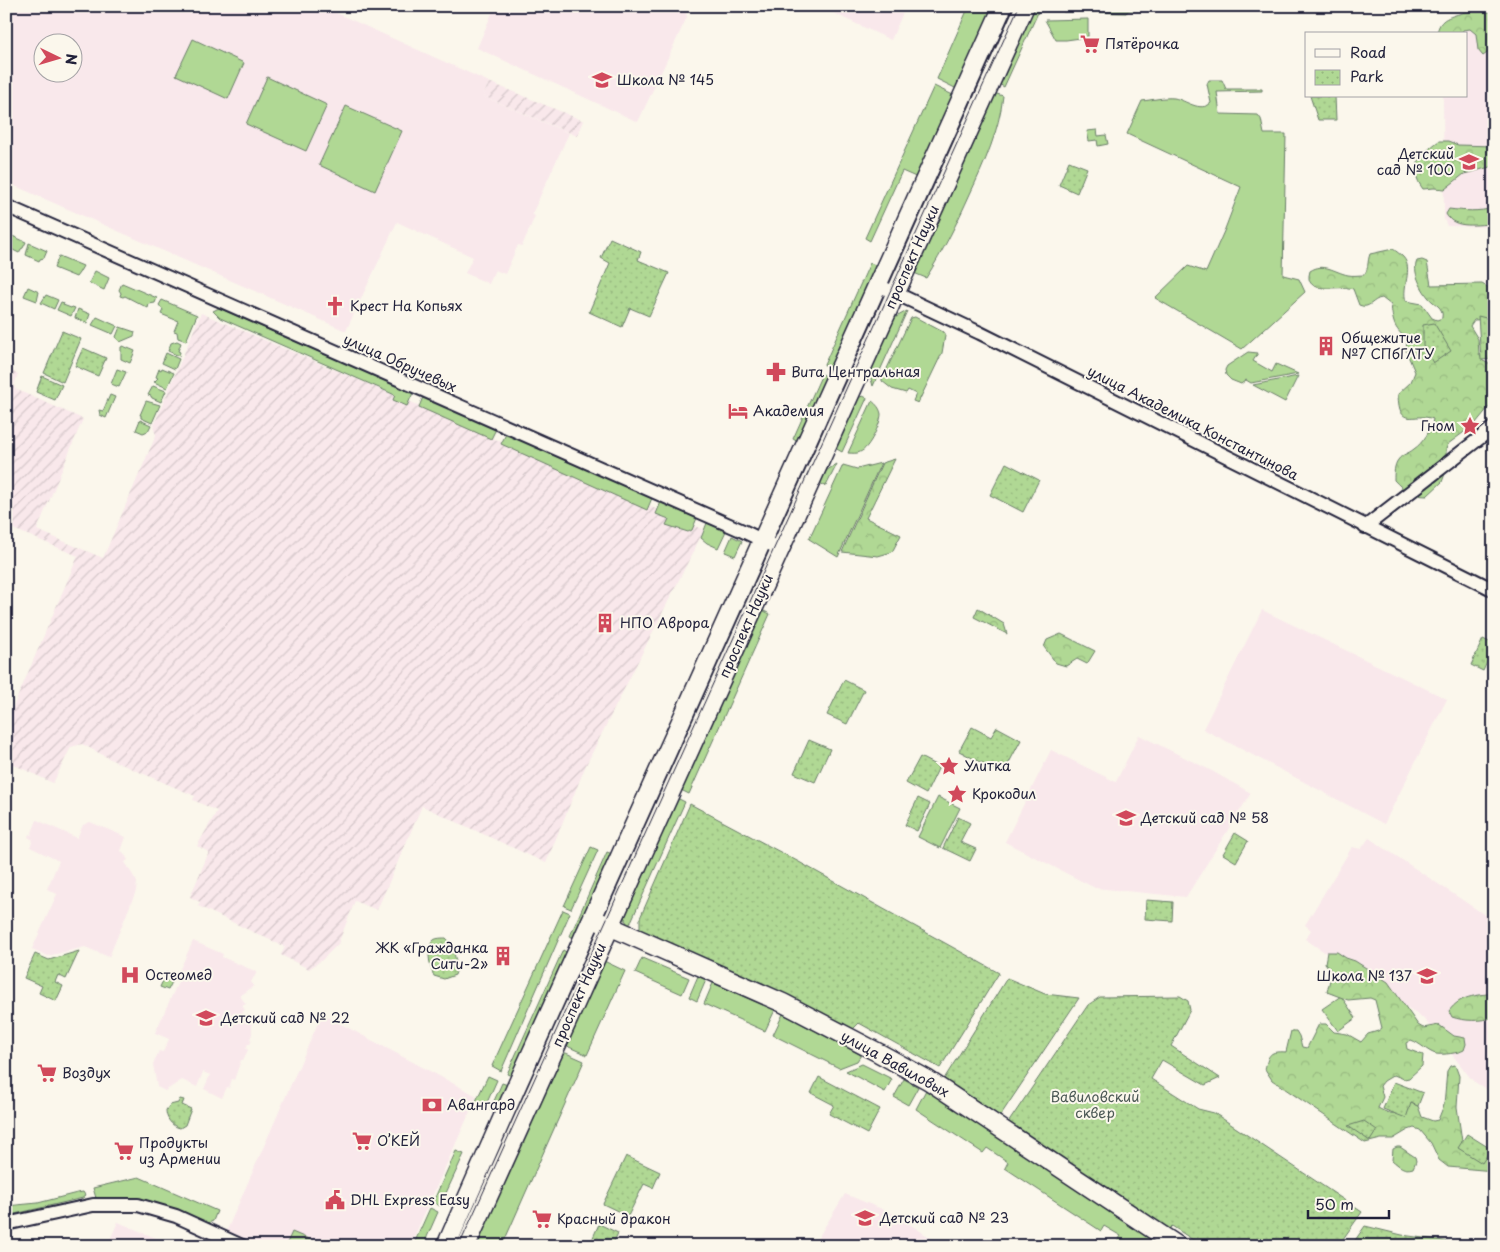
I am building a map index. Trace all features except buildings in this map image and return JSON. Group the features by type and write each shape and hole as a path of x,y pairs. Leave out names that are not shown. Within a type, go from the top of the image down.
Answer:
{"main road":[{"name":"проспект Науки","path":"446,1246 1003,6"},
{"name":"проспект Науки","path":"466,1246 1025,6"},
{"name":"улица Вавиловых","path":"592,919 783,1003 928,1080 1178,1246"}],"street":[{"name":"улица Обручевых","path":"6,206 780,549"},
{"name":"улица Академика Константинова","path":"878,285 1030,358 1494,590"},
{"path":"1365,527 1494,427"},
{"path":"6,1224 93,1205 138,1205 176,1216 242,1246"}],"shaded area":[{"path":"6,6 321,6 489,82 483,96 569,133 532,214 535,216 522,246 518,245 505,274 495,270 489,284 465,273 473,257 397,222 346,331 6,182"},
{"name":"Школа № 145","path":"495,6 684,6 687,17 638,122 477,48"},
{"path":"818,6 906,6 891,40"},
{"name":"Детский сад № 100","path":"1494,12 1494,227 1447,226 1444,219 1443,98 1468,98 1468,32 1444,32 1445,27 1460,13"},
{"path":"489,82 584,121 577,136 483,96"},
{"path":"201,313 704,530 586,765 546,863 422,806 377,910 355,901 338,944 322,960 309,969 281,955 285,947 198,906 200,902 190,897 209,852 197,846 217,811 193,800 195,796 116,762 82,744 71,747 53,783 6,761 6,724 78,556 6,526 6,373 8,370 18,374 14,385 15,389 83,419 37,530 103,558 156,435 153,427"},
{"path":"1262,610 1447,699 1384,824 1203,729"},
{"name":"Детский сад № 58","path":"1139,735 1210,770 1251,793 1186,897 1095,888 1005,842 1051,750 1116,782"},
{"path":"37,820 77,838 83,825 90,822 126,837 121,851 128,860 125,862 137,882 136,891 109,957 85,947 48,956 32,949 57,894 47,889 59,861 30,847 33,840 28,837 29,834 31,835"},
{"name":"Школа № 137","path":"1369,838 1494,921 1494,1094 1473,1081 1423,1018 1305,939 1311,930 1305,925 1352,847 1361,849"},
{"name":"Детский сад № 22","path":"193,941 223,954 222,957 257,972 251,982 254,986 240,996 246,1004 242,1006 245,1010 242,1012 251,1019 249,1021 252,1024 250,1039 252,1040 246,1048 248,1050 243,1060 241,1060 234,1080 232,1079 229,1088 227,1087 222,1098 204,1089 210,1075 203,1072 197,1087 182,1080 165,1091 157,1087 153,1064 159,1051 163,1052 169,1039 155,1033 183,971 180,969"},
{"name":"О’КЕЙ","path":"322,1014 477,1096 410,1246 220,1246"},
{"name":"Детский сад № 23","path":"845,1194 894,1214 943,1246 813,1246"},
{"path":"118,1222 170,1244 174,1246 107,1246"}],"green space":[{"path":"969,6 995,6 957,89 937,79"},
{"path":"1034,6 1041,6 1004,87 999,84"},
{"path":"1048,6 1134,6 1126,13 1047,11"},
{"path":"1066,6 1364,6 1063,12"},
{"path":"1465,12 1494,12 1494,35 1492,36 1490,51 1483,56 1478,50 1476,34 1470,29 1463,30 1462,32 1437,32 1440,24 1446,18"},
{"path":"1088,19 1088,37 1066,40 1056,40 1045,20"},
{"path":"193,39 244,63 228,99 176,75"},
{"path":"267,77 327,105 306,151 246,124"},
{"path":"1209,80 1222,80 1226,89 1262,89 1262,91 1217,92 1220,114 1258,115 1261,119 1264,134 1286,134 1283,275 1299,279 1305,292 1242,349 1155,298 1188,266 1206,272 1241,187 1127,134 1142,101 1174,98 1193,105 1207,106 1211,103 1207,84"},
{"path":"934,86 955,96 918,178 902,171 870,241 865,238"},
{"path":"994,94 1003,96 991,146 955,226 926,278 914,273"},
{"path":"1311,98 1335,98 1336,120 1318,120"},
{"path":"346,106 402,131 375,191 319,165"},
{"path":"1097,130 1098,136 1106,135 1108,144 1098,146 1097,140 1089,141 1087,131"},
{"path":"1439,141 1448,141 1458,145 1494,146 1494,166 1464,174 1445,189 1423,189 1416,174 1419,162 1422,156"},
{"path":"1069,161 1087,168 1077,193 1059,185"},
{"path":"1494,208 1494,224 1461,224 1450,219 1446,214 1449,209 1472,211"},
{"path":"10,235 26,242 19,253 7,247 9,244 6,242"},
{"path":"610,238 641,252 638,260 669,273 649,316 630,308 622,327 589,312 610,263 601,258"},
{"path":"29,243 47,251 44,258 39,261 26,255"},
{"path":"1393,249 1406,262 1406,301 1422,304 1432,318 1437,320 1442,318 1442,314 1438,306 1430,300 1420,284 1416,274 1417,261 1427,262 1431,285 1482,284 1494,291 1494,319 1474,320 1470,326 1478,339 1479,354 1483,361 1490,364 1494,363 1494,405 1489,407 1475,424 1448,444 1446,449 1446,471 1442,482 1427,496 1409,492 1394,480 1397,462 1401,456 1412,451 1424,440 1433,419 1409,417 1401,412 1398,394 1411,382 1415,372 1406,351 1407,339 1394,324 1391,305 1382,298 1366,306 1359,305 1353,289 1317,287 1309,279 1310,271 1320,267 1329,268 1348,275 1364,275 1367,270 1370,254"},
{"path":"59,256 83,266 76,277 54,268"},
{"path":"870,263 878,266 833,367 824,365"},
{"path":"95,271 109,278 104,290 89,283"},
{"path":"122,283 157,298 155,303 149,304 148,308 125,296 120,296 119,290"},
{"path":"28,287 39,292 37,301 24,296"},
{"path":"46,295 58,300 54,309 41,303"},
{"path":"162,300 197,315 186,341 178,338 177,332 174,331 178,321 161,314 163,310 159,305"},
{"path":"61,302 64,303 63,305 75,308 71,316 57,310"},
{"path":"219,308 413,393 407,406 393,400 395,395 220,318 213,311"},
{"path":"78,309 90,314 87,323 75,318"},
{"path":"907,311 873,386 871,368 892,322 896,317"},
{"path":"1478,316 1494,320 1494,359 1481,360"},
{"path":"97,317 117,326 113,334 92,325"},
{"path":"915,317 945,333 942,353 918,403 913,401 916,394 908,390 906,393 892,389 882,381 911,318"},
{"path":"1434,323 1451,351 1433,363 1423,345 1423,325"},
{"path":"120,327 135,332 134,336 120,342 116,337"},
{"path":"62,331 81,339 63,382 44,373"},
{"path":"177,341 181,343 178,351 180,352 179,356 168,351 171,343"},
{"path":"123,346 135,351 130,363 121,359 121,347"},
{"path":"83,348 106,358 98,376 75,366"},
{"path":"1248,352 1258,353 1253,361 1272,372 1276,364 1298,374 1251,383 1246,380 1241,384 1231,380 1226,375 1225,370 1227,366"},
{"path":"166,353 179,359 175,369 162,363"},
{"path":"162,368 174,373 167,388 154,382 158,378 156,377 159,369 161,370"},
{"path":"117,369 126,372 119,387 111,384"},
{"path":"822,374 828,377 798,442 793,439"},
{"path":"42,376 62,385 55,400 36,392"},
{"path":"1298,376 1285,402 1253,385"},
{"path":"153,386 166,391 161,402 148,395"},
{"path":"110,395 115,397 106,418 100,415 99,410 103,411"},
{"path":"863,396 867,398 842,452 835,448 857,399"},
{"path":"423,397 496,429 491,439 419,407"},
{"path":"146,401 160,405 152,423 141,418 140,415"},
{"path":"872,401 878,406 881,414 877,429 871,441 863,450 857,453 848,453"},
{"path":"140,420 151,425 148,431 143,433 136,430"},
{"path":"506,434 652,498 647,510 501,444"},
{"path":"895,459 866,518 901,535 892,552 878,556 842,552 882,463"},
{"path":"881,463 838,557 809,539 843,465 857,469"},
{"path":"1006,463 1039,480 1023,512 990,495"},
{"path":"837,464 826,486 819,483 827,470"},
{"path":"661,502 697,518 692,530 688,532 666,525 669,519 656,514"},
{"path":"707,523 726,531 718,548 701,538"},
{"path":"732,536 742,541 735,556 725,552"},
{"path":"978,608 1004,624 1007,634 974,617"},
{"path":"762,610 770,614 689,794 681,790"},
{"path":"1061,634 1095,651 1087,664 1077,659 1066,666 1056,663 1044,647 1047,640"},
{"path":"1483,639 1494,644 1494,647 1483,671 1471,665"},
{"path":"844,680 864,690 847,724 827,715"},
{"path":"972,727 991,737 997,727 1021,740 1003,774 959,751"},
{"path":"809,740 830,749 815,782 794,773"},
{"path":"920,757 939,767 926,794 906,783"},
{"path":"938,797 960,808 940,848 918,837"},
{"path":"677,798 685,802 629,926 625,920 626,911"},
{"path":"918,798 930,804 917,831 905,825"},
{"path":"690,804 999,973 940,1068 859,1023 853,1029 784,995 640,930 640,918"},
{"path":"958,817 970,823 960,842 976,849 970,861 943,848"},
{"path":"1235,833 1248,841 1236,862 1223,854"},
{"path":"591,847 598,850 571,909 564,906"},
{"path":"607,852 612,854 574,938 570,936"},
{"path":"1146,900 1173,902 1172,921 1145,919"},
{"path":"563,910 570,913 501,1071 492,1066"},
{"path":"446,938 453,950 456,971 455,975 444,979 434,976 429,952 431,943 434,940"},
{"path":"563,950 568,953 512,1076 507,1074"},
{"path":"79,951 66,979 58,975 55,982 63,986 56,1001 39,993 42,986 24,978 35,954 49,960"},
{"path":"1327,952 1337,952 1388,982 1418,1025 1423,1028 1439,1025 1454,1036 1465,1038 1464,1050 1447,1054 1433,1053 1411,1040 1406,1043 1407,1049 1423,1055 1422,1066 1409,1078 1404,1079 1394,1075 1384,1081 1380,1086 1383,1097 1378,1108 1388,1113 1396,1113 1411,1103 1418,1106 1422,1117 1433,1121 1438,1120 1444,1105 1447,1071 1450,1066 1455,1065 1459,1076 1457,1107 1463,1148 1491,1149 1494,1146 1494,1171 1448,1167 1439,1160 1431,1143 1420,1130 1414,1128 1393,1139 1381,1139 1365,1143 1272,1080 1265,1069 1268,1060 1273,1053 1286,1052 1291,1031 1296,1031 1302,1047 1307,1048 1319,1024 1326,1024 1334,1032 1347,1034 1361,1042 1368,1034 1382,1028 1375,1000 1370,998 1348,1000 1327,992 1332,972 1325,963"},
{"path":"642,958 689,978 682,994 635,973"},
{"path":"604,961 625,971 587,1055 566,1044"},
{"path":"167,972 175,976 168,990 160,987"},
{"path":"698,976 706,980 697,1001 689,997"},
{"name":"Вавиловский сквер","path":"1007,978 1045,994 1079,998 1000,1116 944,1079"},
{"path":"713,983 775,1010 765,1031 704,1004"},
{"path":"1494,993 1494,1017 1489,1019 1473,1020 1452,1017 1449,1011 1464,999"},
{"name":"Вавиловский сквер","path":"1180,996 1188,1001 1190,1010 1171,1046 1220,1078 1205,1085 1162,1060 1151,1079 1198,1109 1214,1113 1362,1212 1338,1246 1202,1246 1172,1226 1169,1229 1008,1123 1088,1005 1100,997"},
{"path":"1341,996 1356,1018 1338,1031 1322,1009"},
{"path":"783,1014 861,1055 857,1061 839,1068 773,1035"},
{"path":"562,1053 584,1061 502,1246 475,1246"},
{"path":"862,1064 892,1079 885,1092 846,1071"},
{"path":"488,1076 497,1080 485,1107 475,1103"},
{"path":"819,1077 880,1109 867,1134 829,1114 834,1105 811,1093"},
{"path":"904,1079 918,1087 908,1105 894,1097"},
{"path":"1394,1082 1423,1093 1418,1106 1411,1103 1406,1118 1383,1109"},
{"path":"502,1083 508,1085 496,1112 490,1110"},
{"path":"926,1090 1161,1245 1123,1246 1117,1242 1121,1236 1104,1226 1101,1231 1005,1168 1008,1162 987,1148 983,1153 916,1109"},
{"path":"180,1099 184,1100 182,1105 191,1109 185,1125 180,1128 170,1121 166,1110 170,1105 178,1103"},
{"path":"1364,1121 1377,1130 1370,1141 1348,1126"},
{"path":"1467,1134 1491,1149 1482,1163 1458,1148"},
{"path":"1397,1147 1415,1157 1416,1161 1413,1168 1404,1168 1392,1160 1393,1149"},
{"path":"456,1151 464,1154 440,1206 433,1202"},
{"path":"626,1156 660,1172 653,1188 644,1184 628,1216 603,1204"},
{"path":"139,1177 217,1211 213,1221 206,1224 143,1201 96,1198 93,1188"},
{"path":"83,1192 85,1195 83,1198 6,1216 6,1206 38,1203"},
{"path":"430,1208 438,1212 423,1246 413,1246"},
{"path":"599,1224 618,1233 612,1246 600,1246 591,1242"},
{"path":"1365,1226 1402,1235 1451,1242 1448,1246 1351,1246"},
{"path":"292,1232 311,1240 309,1246 293,1246 287,1243"}],"tram line":[{"path":"459,1246 1019,6"}],"place":[{"name":"Пятёрочка","path":"1090,44"},
{"name":"Школа № 145","path":"602,80"},
{"name":"Детский сад № 100","path":"1469,162"},
{"name":"Крест На Копьях","path":"335,306"},
{"name":"Общежитие №7 СПбГЛТУ","path":"1326,346"},
{"name":"Вита Центральная","path":"776,372"},
{"name":"Академия","path":"738,411"},
{"name":"Гном","path":"1470,426"},
{"name":"НПО Аврора","path":"605,623"},
{"name":"Улитка","path":"949,766"},
{"name":"Крокодил","path":"957,794"},
{"name":"Детский сад № 58","path":"1126,818"},
{"name":"ЖК «Гражданка Сити-2»","path":"503,956"},
{"name":"Остеомед","path":"130,975"},
{"name":"Школа № 137","path":"1427,976"},
{"name":"Детский сад № 22","path":"206,1018"},
{"name":"Воздух","path":"47,1073"},
{"name":"Авангард","path":"432,1105"},
{"name":"О’КЕЙ","path":"362,1141"},
{"name":"Продукты из Армении","path":"124,1151"},
{"name":"DHL Express Easy","path":"335,1200"},
{"name":"Детский сад № 23","path":"865,1218"},
{"name":"Красный дракон","path":"542,1219"}]}
